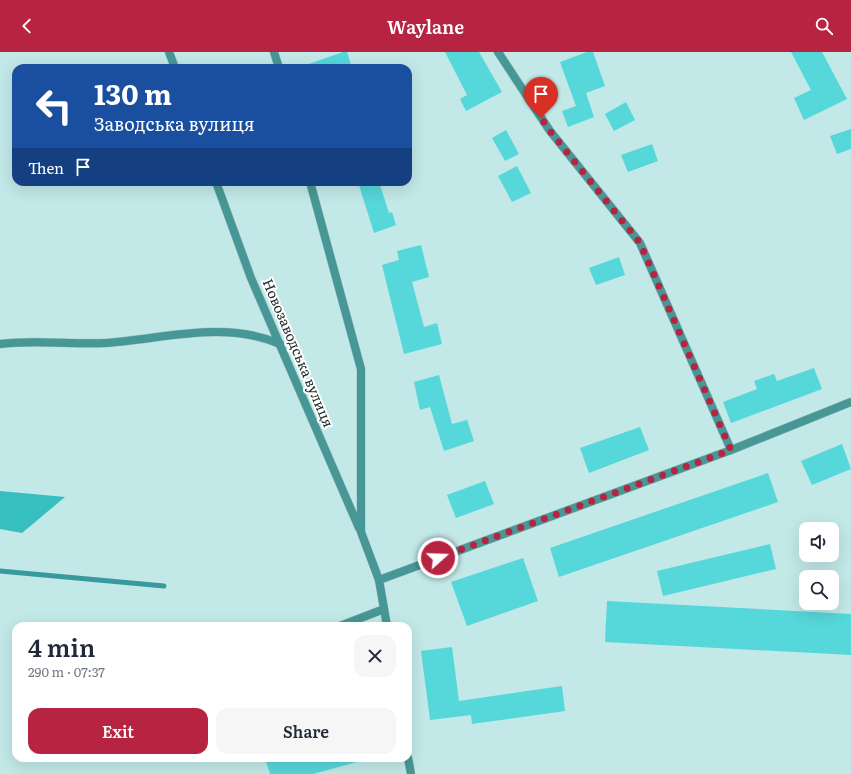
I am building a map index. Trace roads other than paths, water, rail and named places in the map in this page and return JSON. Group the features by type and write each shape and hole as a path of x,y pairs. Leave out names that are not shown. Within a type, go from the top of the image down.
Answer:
{"street":[{"path":"169,52 174,64"},
{"path":"274,52 278,64"},
{"path":"498,52 550,131 640,243 731,450"},
{"name":"Новозаводська вулиця","path":"217,186 251,278 361,532 379,580 386,622"},
{"name":"Новозаводська вулиця","path":"311,186 361,369 361,532"},
{"path":"0,344 38,342 106,343 207,332 247,333 264,337 280,344"},
{"path":"379,580 731,450 851,402"},
{"path":"350,622 384,609"},
{"path":"409,762 411,774"}],"waterway":[{"path":"0,571 164,586"}]}
